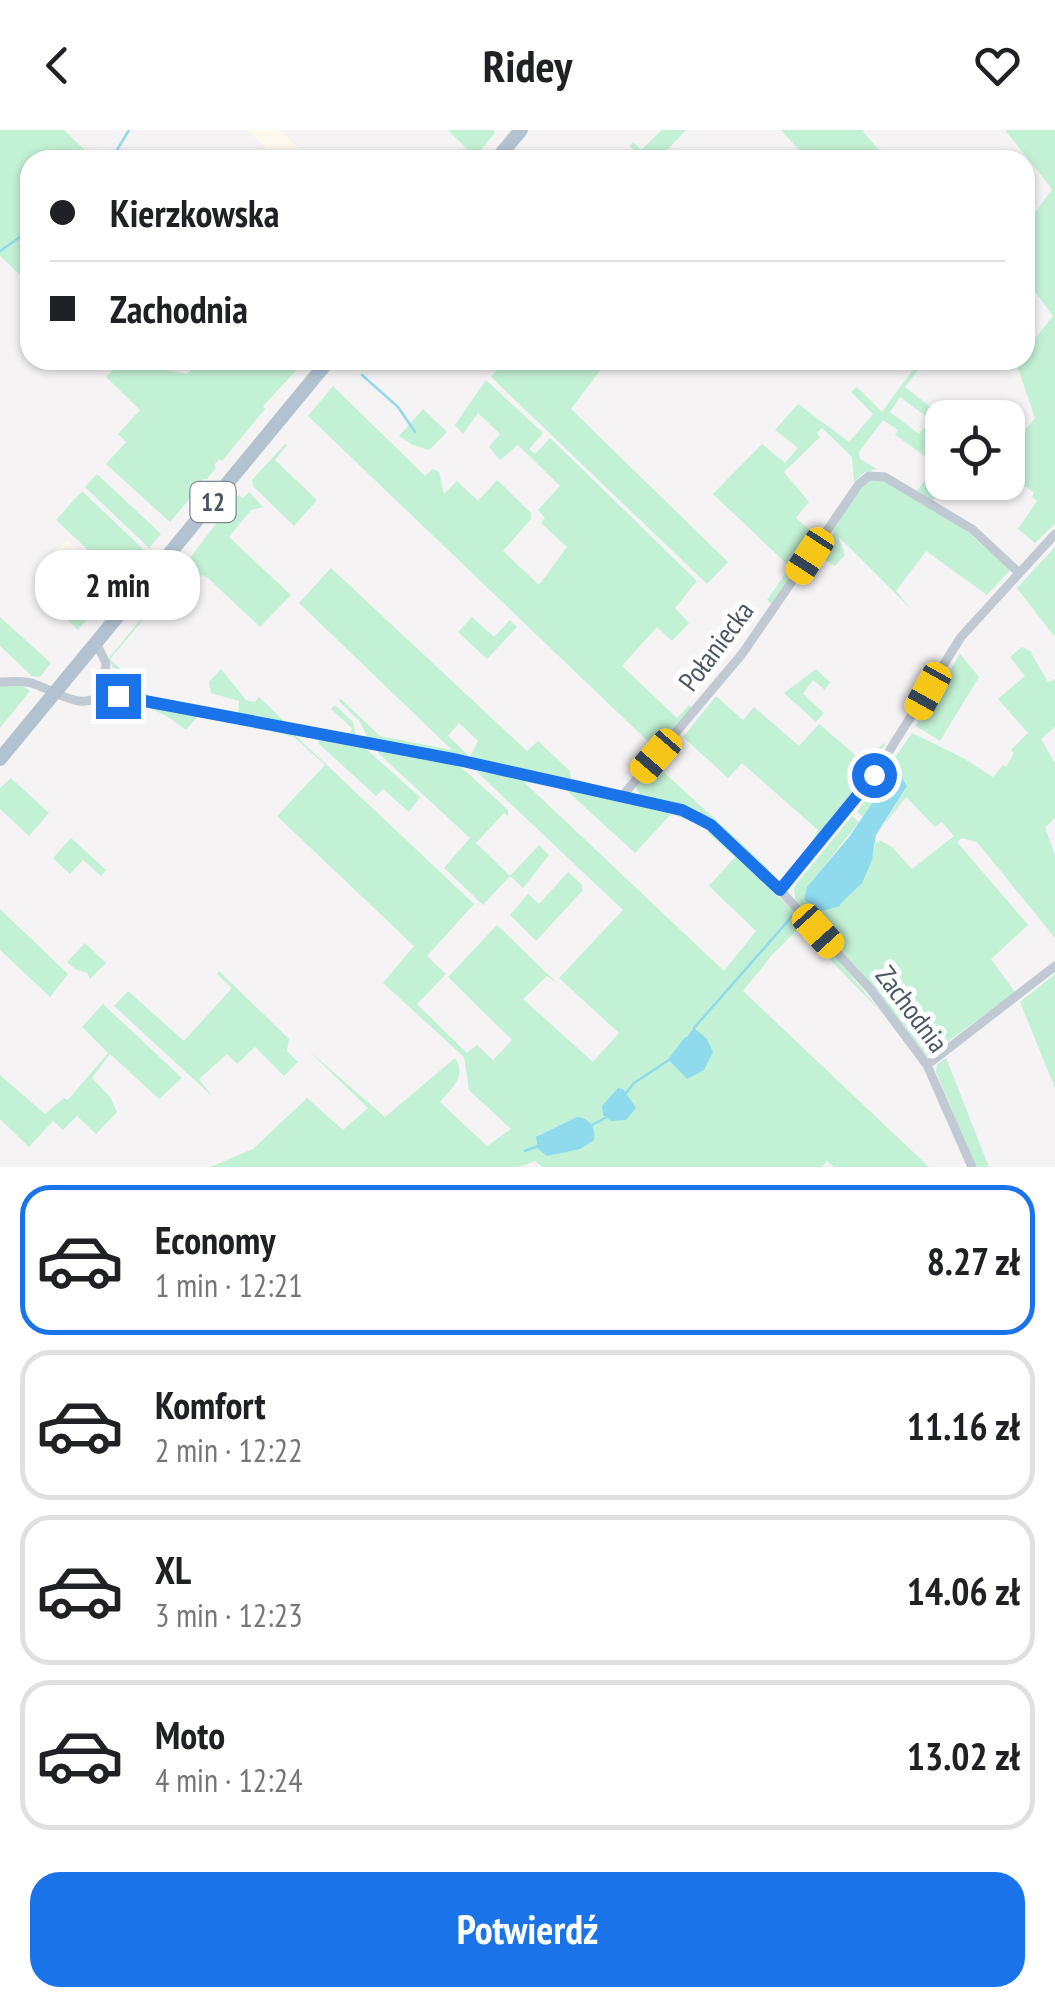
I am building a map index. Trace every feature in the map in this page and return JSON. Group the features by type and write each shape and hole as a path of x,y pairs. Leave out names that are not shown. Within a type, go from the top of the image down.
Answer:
{"main road":[{"path":"504,150 521,130"},
{"name":"12","path":"0,758 322,370"}],"street":[{"name":"Połaniecka","path":"624,794 733,665 858,484 873,474 885,477 972,529 1018,572"},
{"path":"780,890 849,809 907,727 951,651 1055,534"},
{"path":"96,643 106,663 104,692"},
{"name":"Zachodnia","path":"0,682 28,682 84,703 104,692 624,794 700,817 780,890 856,972 927,1065 972,1167"},
{"path":"927,1065 1055,966"}],"shaded area":[{"path":"247,130 280,130 301,150 268,150"},
{"path":"67,540 116,585 103,600 52,553"}],"green space":[{"path":"0,130 64,130 85,150 20,150 20,275 0,256"},
{"path":"448,130 494,130 481,150 468,150"},
{"path":"662,130 686,130 667,150 641,150"},
{"path":"781,130 862,130 879,150 799,150"},
{"path":"1005,130 1055,130 1055,524 1035,543 1018,529 1037,501 1025,486 1025,430 1035,418 1019,370 1035,370 1035,338 1053,316 1035,292 1035,213 1052,189 1035,168 1035,150 1021,150"},
{"path":"113,370 187,374 191,370 297,370 170,522 106,464 126,442 118,434 140,410 106,377"},
{"path":"497,370 600,370 571,409 728,562 707,584 491,377"},
{"path":"913,370 918,370 905,387 925,403 925,416 900,397 890,412 919,434 925,427 925,456 895,435 898,430 883,420 859,452 860,459 877,469 863,473 854,482 852,457 822,428 817,433 820,437 784,472 809,502 796,518 817,536 771,604 767,600 790,567 713,494 762,444 785,463 798,448 775,430 798,404 849,442 873,414 851,392 857,387 882,412"},
{"path":"486,380 543,433 529,449 535,454 550,438 697,581 675,608 689,623 672,641 657,627 622,666 677,718 689,705 693,709 657,750 308,416 333,386 425,476 433,469 439,472 444,494 457,481 478,501 497,480 531,513 531,519 503,551 539,585 567,547 541,523 545,518 538,510 560,486 518,445 500,460 489,447 500,434 478,413 463,434 455,425"},
{"path":"423,409 447,432 429,450 399,436"},
{"path":"285,444 275,460 317,500 294,526 253,486 252,480"},
{"path":"97,474 161,534 149,548 85,487"},
{"path":"871,480 885,481 962,527 1010,570 987,595 926,551 896,591 911,609 838,536 845,555 835,566 820,556 859,489"},
{"path":"82,491 144,550 120,580 56,520"},
{"path":"249,492 263,507 251,510 229,537 291,595 260,627 208,578 202,575 195,579 185,570 110,659 148,696 189,704 120,692 116,668 109,658 192,560 238,495 243,498"},
{"path":"1055,547 1055,635 1054,636 1017,588"},
{"path":"331,568 527,751 538,741 570,771 571,779 469,759 478,741 459,723 448,736 468,755 466,759 369,740 341,699 380,736 452,750 299,603"},
{"path":"71,579 99,605 78,630 50,603"},
{"path":"0,617 51,663 40,677 32,676 0,646"},
{"path":"472,617 494,637 510,620 517,627 487,659 458,632"},
{"path":"1022,647 1030,651 1048,682 1055,679 1055,727 1041,739 1055,763 1055,818 1045,827 1055,855 1055,938 977,842 962,838 957,842 1028,925 991,959 1015,992 927,1057 859,970 795,899 794,887 852,816 859,822 807,888 804,900 819,911 858,886 876,842 892,847 912,869 954,836 942,822 935,827 906,797 883,826 907,786 895,769 863,817 857,812 912,733 993,777 1003,765 1006,767 1014,753 1011,750 1028,733 998,699 1025,676 1010,657"},
{"path":"960,654 979,677 940,741 916,726"},
{"path":"221,669 246,700 255,702 259,697 285,722 350,734 352,728 331,709 335,705 353,722 356,735 351,737 238,715 239,701 211,693 209,682"},
{"path":"816,669 830,682 825,690 813,680 803,694 824,713 816,722 784,693"},
{"path":"0,685 22,686 30,691 0,728"},
{"path":"716,696 743,720 754,707 799,746 819,724 866,764 885,745 868,771 864,768 859,774 863,778 812,842 818,830 742,763 728,778 683,737"},
{"path":"127,701 263,730 197,717 186,730 146,707 124,705 102,713 98,708 107,702"},
{"path":"274,732 295,735 474,904 427,956 446,974 417,1004 467,1053 477,1045 493,1060 512,1040 448,977 497,925 557,983 547,976 523,999 593,1062 619,1033 559,978 623,910 476,771 613,796 693,819 698,823 671,814 635,853 565,789 524,782 724,971 756,931 709,886 735,857 707,832 710,830 721,839 819,937 881,1012 799,928 743,991 929,1167 834,1167 827,1161 822,1167 542,1167 535,1161 519,1167 210,1167 253,1149 307,1098 343,1130 368,1108 308,1050 385,1117 455,1058 459,1076 440,1102 487,1146 511,1129 469,1090 464,1057 383,983 414,946 277,816 325,765 294,737"},
{"path":"320,739 365,748 420,797 409,812 383,789 376,796 318,743"},
{"path":"379,749 458,764 508,810 508,816 504,813 476,843 510,876 483,905 444,868 470,838 378,753"},
{"path":"655,764 767,867 764,869 697,811 640,795 635,786"},
{"path":"11,778 49,813 29,836 0,809 0,788"},
{"path":"71,838 106,870 101,876 83,860 70,874 53,858"},
{"path":"539,845 549,855 523,888 510,876"},
{"path":"568,872 582,885 582,891 536,941 510,915 528,894 539,904"},
{"path":"0,909 68,974 50,997 0,950"},
{"path":"85,943 106,963 90,979 87,973 67,962"},
{"path":"219,971 289,1039 287,1051 298,1062 284,1076 255,1047 237,1064 227,1054 199,1079 212,1096 114,1006 128,991 184,1041 232,988 217,974"},
{"path":"1055,974 1055,1088 1020,1002"},
{"path":"103,1004 182,1078 159,1099 110,1054 92,1078 110,1097 117,1112 96,1134 77,1116 63,1130 53,1121 29,1147 0,1119 0,1075 45,1114 64,1098 68,1100 108,1053 82,1027"},
{"path":"946,1058 989,1167 976,1167 936,1072 937,1065"}],"water":[{"path":"896,768 907,786 876,835 872,860 862,883 839,905 819,911 804,900 807,887 849,837"},
{"path":"694,1028 707,1039 713,1052 704,1070 687,1079 669,1060"},
{"path":"618,1088 623,1089 636,1108 626,1120 611,1121 603,1115 602,1106"},
{"path":"577,1117 591,1124 594,1140 580,1149 547,1156 538,1149 536,1137"}],"waterway":[{"path":"117,150 129,130"},
{"path":"0,251 20,237"},
{"path":"362,375 398,407 415,432"},
{"path":"821,910 839,905"},
{"path":"803,906 814,908"},
{"path":"694,1028 795,913"},
{"path":"626,1093 634,1083 669,1060 686,1038"},
{"path":"590,1126 605,1118"},
{"path":"525,1151 540,1145"}],"route":[{"path":"118,696 458,760 682,810 711,825 780,890 874,775"}]}
